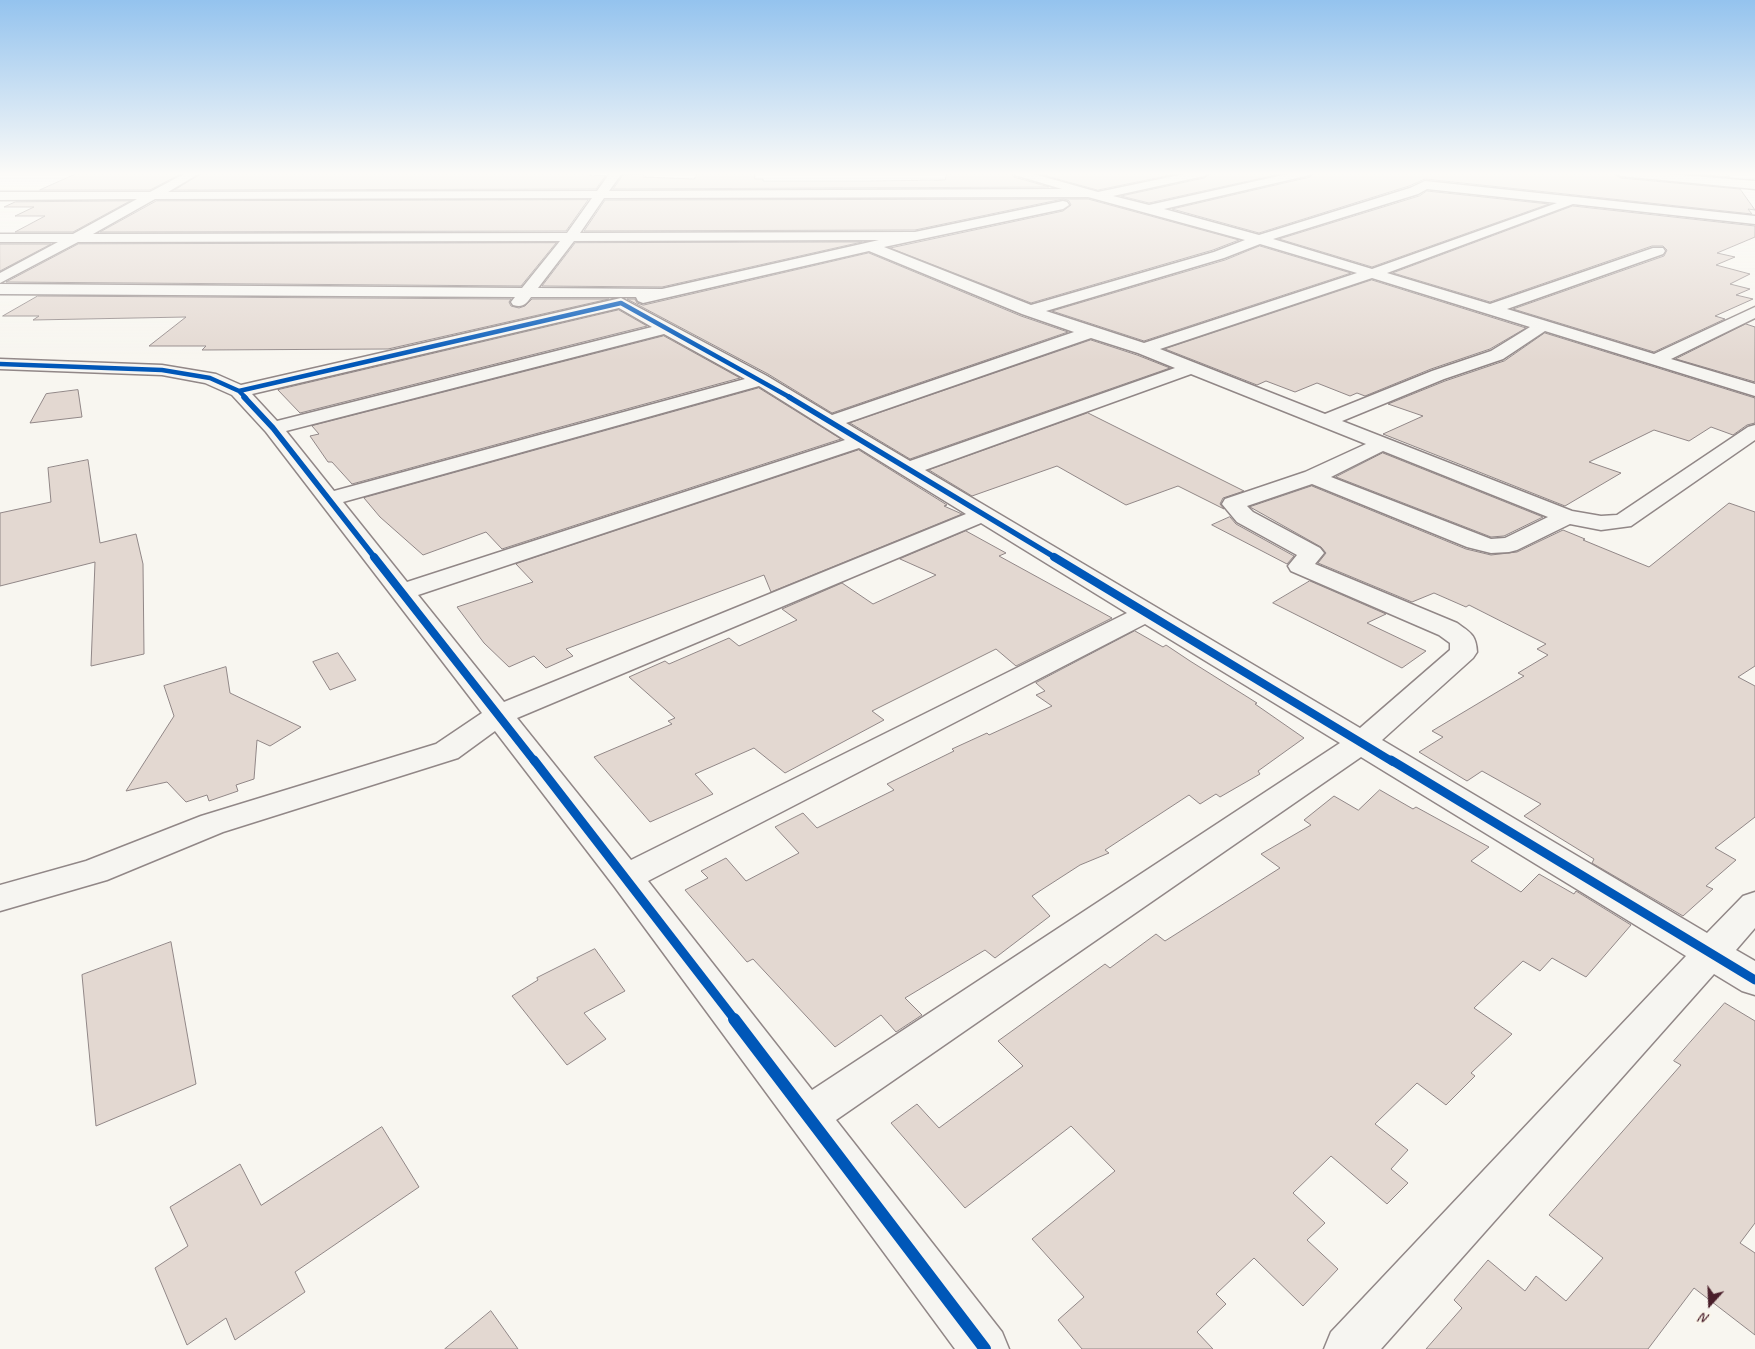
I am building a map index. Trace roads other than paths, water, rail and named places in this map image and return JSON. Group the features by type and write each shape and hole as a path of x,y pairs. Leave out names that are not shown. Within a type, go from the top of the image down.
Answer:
{"street":[{"path":"495,332 572,236"},
{"path":"0,238 915,236"},
{"path":"239,391 915,236"},
{"path":"1248,236 1373,272 1755,390"},
{"path":"1028,310 1219,255 1269,236"},
{"path":"1144,350 1475,236"},
{"path":"0,279 78,237"},
{"path":"872,247 1088,333 1144,350 1191,368 1567,517 1601,523 1623,521 1755,431"},
{"path":"1492,309 1658,251"},
{"path":"0,290 660,293"},
{"path":"620,303 761,380 1755,980"},
{"path":"1657,359 1755,312"},
{"path":"1324,421 1438,374 1497,355 1544,325"},
{"path":"274,428 667,328"},
{"path":"830,422 1088,333"},
{"path":"0,364 162,370 210,378 239,391 274,428 626,877 985,1349"},
{"path":"907,468 1191,368"},
{"path":"328,499 761,380"},
{"path":"402,592 861,441"},
{"path":"808,1116 1360,743 1464,652 1463,640 1448,629 1300,566 1312,553 1245,517 1232,504 1313,477 1382,444"},
{"path":"1313,477 1475,542 1491,546 1509,546 1567,517"},
{"path":"0,898 95,871 212,824 447,751 499,715 984,514"},
{"path":"626,877 1147,613"},
{"path":"1348,1349 1755,905"}]}
